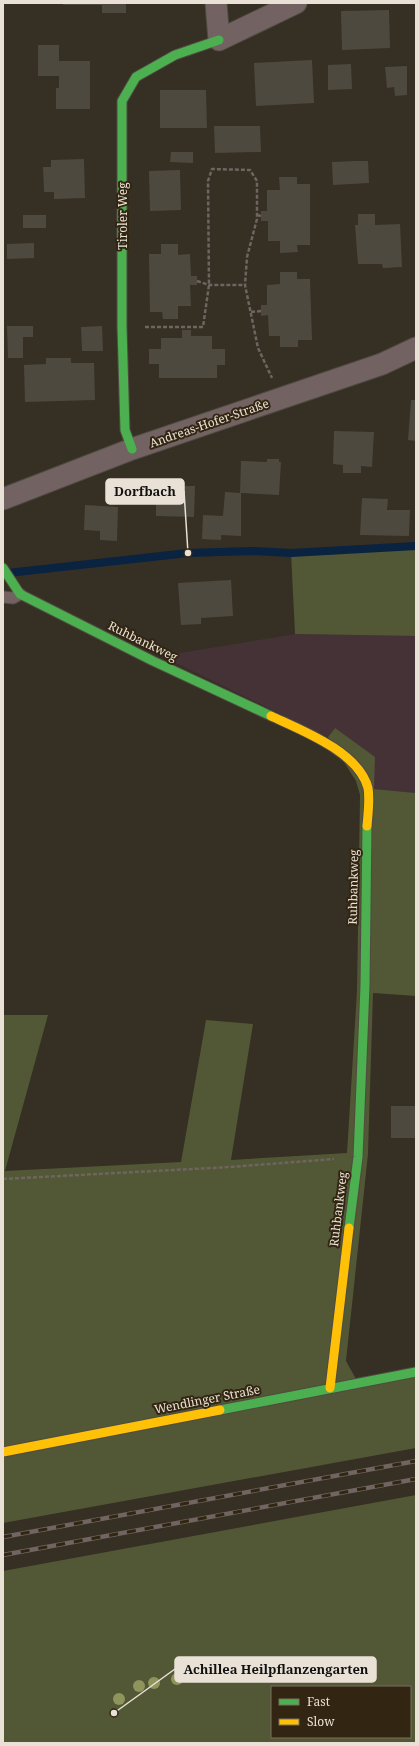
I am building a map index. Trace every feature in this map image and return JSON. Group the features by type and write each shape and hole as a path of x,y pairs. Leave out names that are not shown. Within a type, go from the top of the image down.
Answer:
{"street":[{"path":"216,3 219,40"},
{"name":"Tiroler Weg","path":"132,449 125,430 122,327 122,100 136,77 175,55 219,40 296,3"},
{"name":"Andreas-Hofer-Straße","path":"3,499 132,449 382,364 416,348"},
{"path":"3,568 18,590"},
{"name":"Ruhbankweg","path":"18,590 153,661 320,738 347,759 362,774 368,788 365,986 358,1157 330,1388"},
{"name":"Wendlinger Straße","path":"3,1452 416,1372"}],"lane":[{"path":"3,597 13,598 18,590"}],"path":[{"path":"149,327 203,327 209,285 208,181 212,169 250,170 257,181 256,216 247,257 245,285 258,348 282,398"},
{"path":"256,216 261,216"},
{"path":"197,281 209,285 245,285"},
{"path":"251,312 261,311"},
{"path":"3,1179 230,1167 358,1157"}],"shaded area":[{"path":"295,634 416,636 416,793 374,789 335,728 328,737 161,656"}],"green space":[{"path":"416,546 416,636 295,634 291,553"},
{"path":"335,728 375,757 374,789 416,793 416,996 373,993 368,1154 346,1361 356,1379 416,1368 416,1448 3,1523 3,1015 48,1015 5,1171 181,1162 206,1020 253,1024 231,1160 347,1153 357,991 360,795 356,781 328,737"},
{"path":"416,1495 416,1743 3,1743 3,1571"}],"building":[{"path":"63,3 126,3 126,13 102,13 102,5 63,5"},
{"path":"389,10 390,48 342,50 341,11"},
{"path":"38,45 59,45 59,61 90,61 90,109 56,109 56,88 59,88 59,76 38,76"},
{"path":"312,60 314,103 256,106 254,63"},
{"path":"351,64 352,89 328,90 328,65"},
{"path":"407,66 407,95 395,96 394,87 387,88 385,67"},
{"path":"160,90 206,90 207,128 160,128"},
{"path":"214,126 260,126 261,152 215,153"},
{"path":"171,152 193,152 193,163 170,162"},
{"path":"84,159 85,198 54,199 54,192 44,192 43,167 51,167 51,160"},
{"path":"368,161 369,183 333,185 332,162"},
{"path":"180,170 181,210 150,211 149,171"},
{"path":"279,177 297,177 297,184 310,184 310,245 297,245 298,252 280,253 280,241 268,241 268,221 261,221 261,211 267,211 267,190 280,190"},
{"path":"358,214 375,214 375,225 400,224 402,267 383,268 382,264 358,264 355,225 358,225"},
{"path":"23,215 46,215 46,228 23,228"},
{"path":"34,243 34,258 7,259 7,244"},
{"path":"161,244 178,244 178,255 190,254 191,276 197,276 197,285 190,285 191,306 178,306 178,319 163,319 162,312 150,312 149,254 161,254"},
{"path":"280,272 297,272 297,279 310,279 312,340 298,340 298,347 280,347 280,336 269,336 268,315 261,316 261,305 267,305 267,285 280,284"},
{"path":"7,326 33,326 33,337 23,337 23,358 8,358"},
{"path":"102,326 103,351 82,351 81,327"},
{"path":"182,330 191,330 191,336 212,336 212,349 225,349 225,365 217,365 217,378 159,378 159,364 149,364 149,349 161,349 161,338 182,338"},
{"path":"46,358 71,358 71,363 94,363 95,400 25,402 24,365 46,364"},
{"path":"411,400 416,400 416,441 408,440"},
{"path":"334,431 374,432 372,467 361,466 361,473 343,473 343,465 333,464"},
{"path":"267,459 279,459 279,462 281,462 279,495 241,493 241,536 221,535 221,540 202,539 203,515 223,516 225,492 240,493 241,461 267,462"},
{"path":"156,482 183,483 183,486 195,486 194,517 156,516"},
{"path":"362,498 388,499 387,510 410,510 409,536 360,535"},
{"path":"85,505 118,507 117,541 100,540 100,531 84,530"},
{"path":"231,580 233,616 201,618 201,624 181,625 178,583"},
{"path":"391,1106 416,1106 416,1138 391,1138"}],"waterway":[{"path":"8,573 188,553 252,551 291,553 416,546"}],"railway":[{"path":"3,1537 416,1461"},
{"path":"3,1555 416,1479"}],"traffic: fast":[{"path":"132,449 125,430 122,327 122,101 136,77 175,55 219,40"},
{"path":"3,568 20,594 153,661 271,716"},
{"path":"349,1228 358,1157 365,986 367,826"},
{"path":"220,1410 416,1372"}],"traffic: slow":[{"path":"271,716 313,735 341,753 353,764 362,775 369,792 367,826"},
{"path":"330,1388 349,1228"},
{"path":"3,1452 220,1410"}],"place":[{"name":"Dorfbach","path":"188,553"},
{"name":"Achillea Heilpflanzengarten","path":"114,1713"}]}
